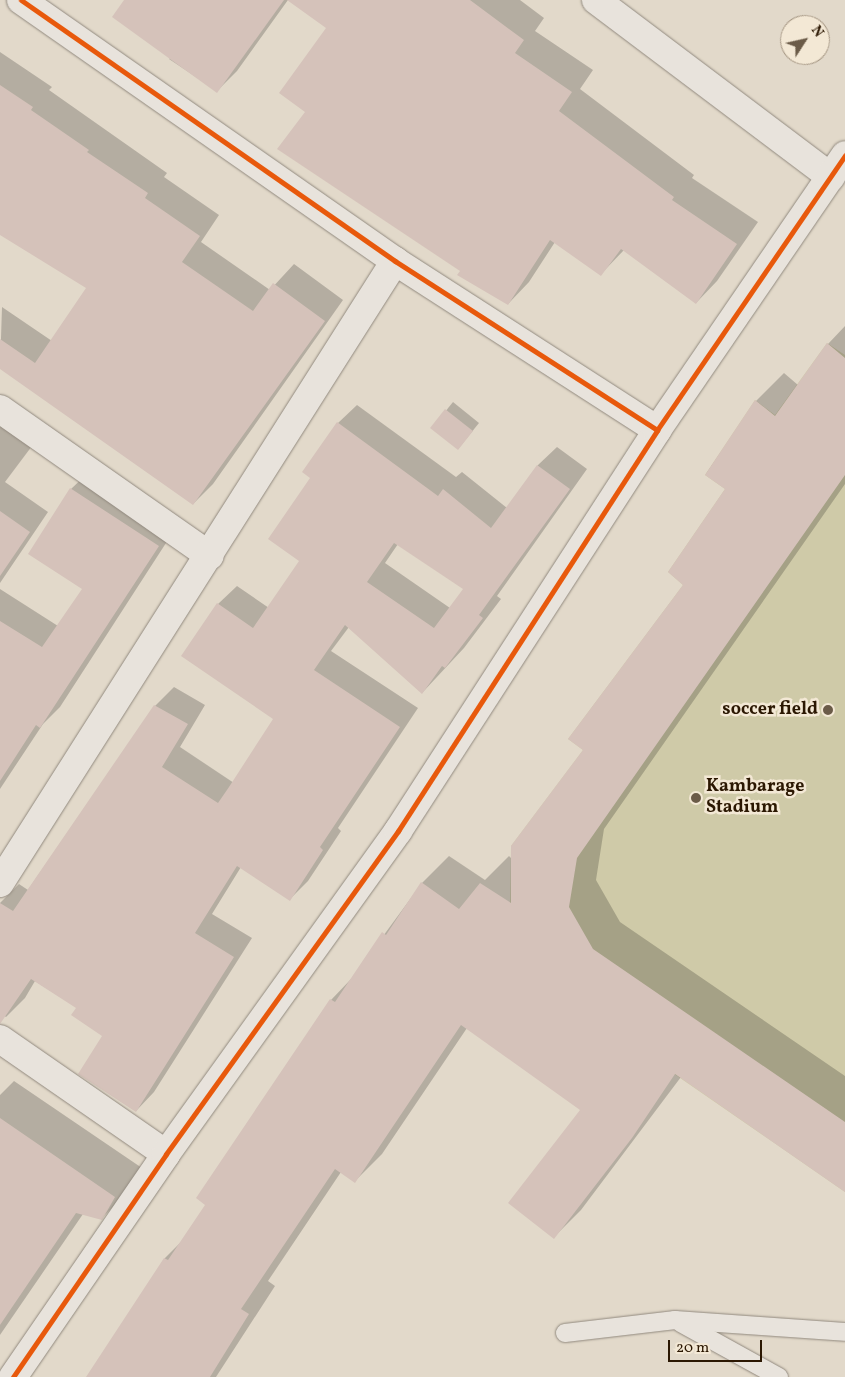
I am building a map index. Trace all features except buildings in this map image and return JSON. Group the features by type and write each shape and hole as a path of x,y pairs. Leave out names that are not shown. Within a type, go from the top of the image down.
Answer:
{"street":[{"path":"21,0 395,261 657,430"},
{"path":"13,1377 166,1154 398,831 657,430 838,166 596,0"},
{"path":"0,883 210,556 395,261"},
{"path":"0,409 210,556"},
{"path":"0,1040 166,1154"}],"lane":[{"path":"565,1333 675,1320 845,1332"},
{"path":"675,1320 779,1377"}],"shaded area":[{"name":"Kambarage Stadium","path":"827,343 845,355 845,1192 534,977 510,913 511,846 583,750 568,739 683,585 668,572 725,489 705,475 755,400 775,415"}],"cycle path":[{"path":"21,0 395,261 657,430"},
{"path":"13,1377 166,1154 398,831 657,430 845,155"}],"place":[{"name":"soccer field","path":"828,710"},
{"name":"Kambarage Stadium","path":"696,798"}]}
